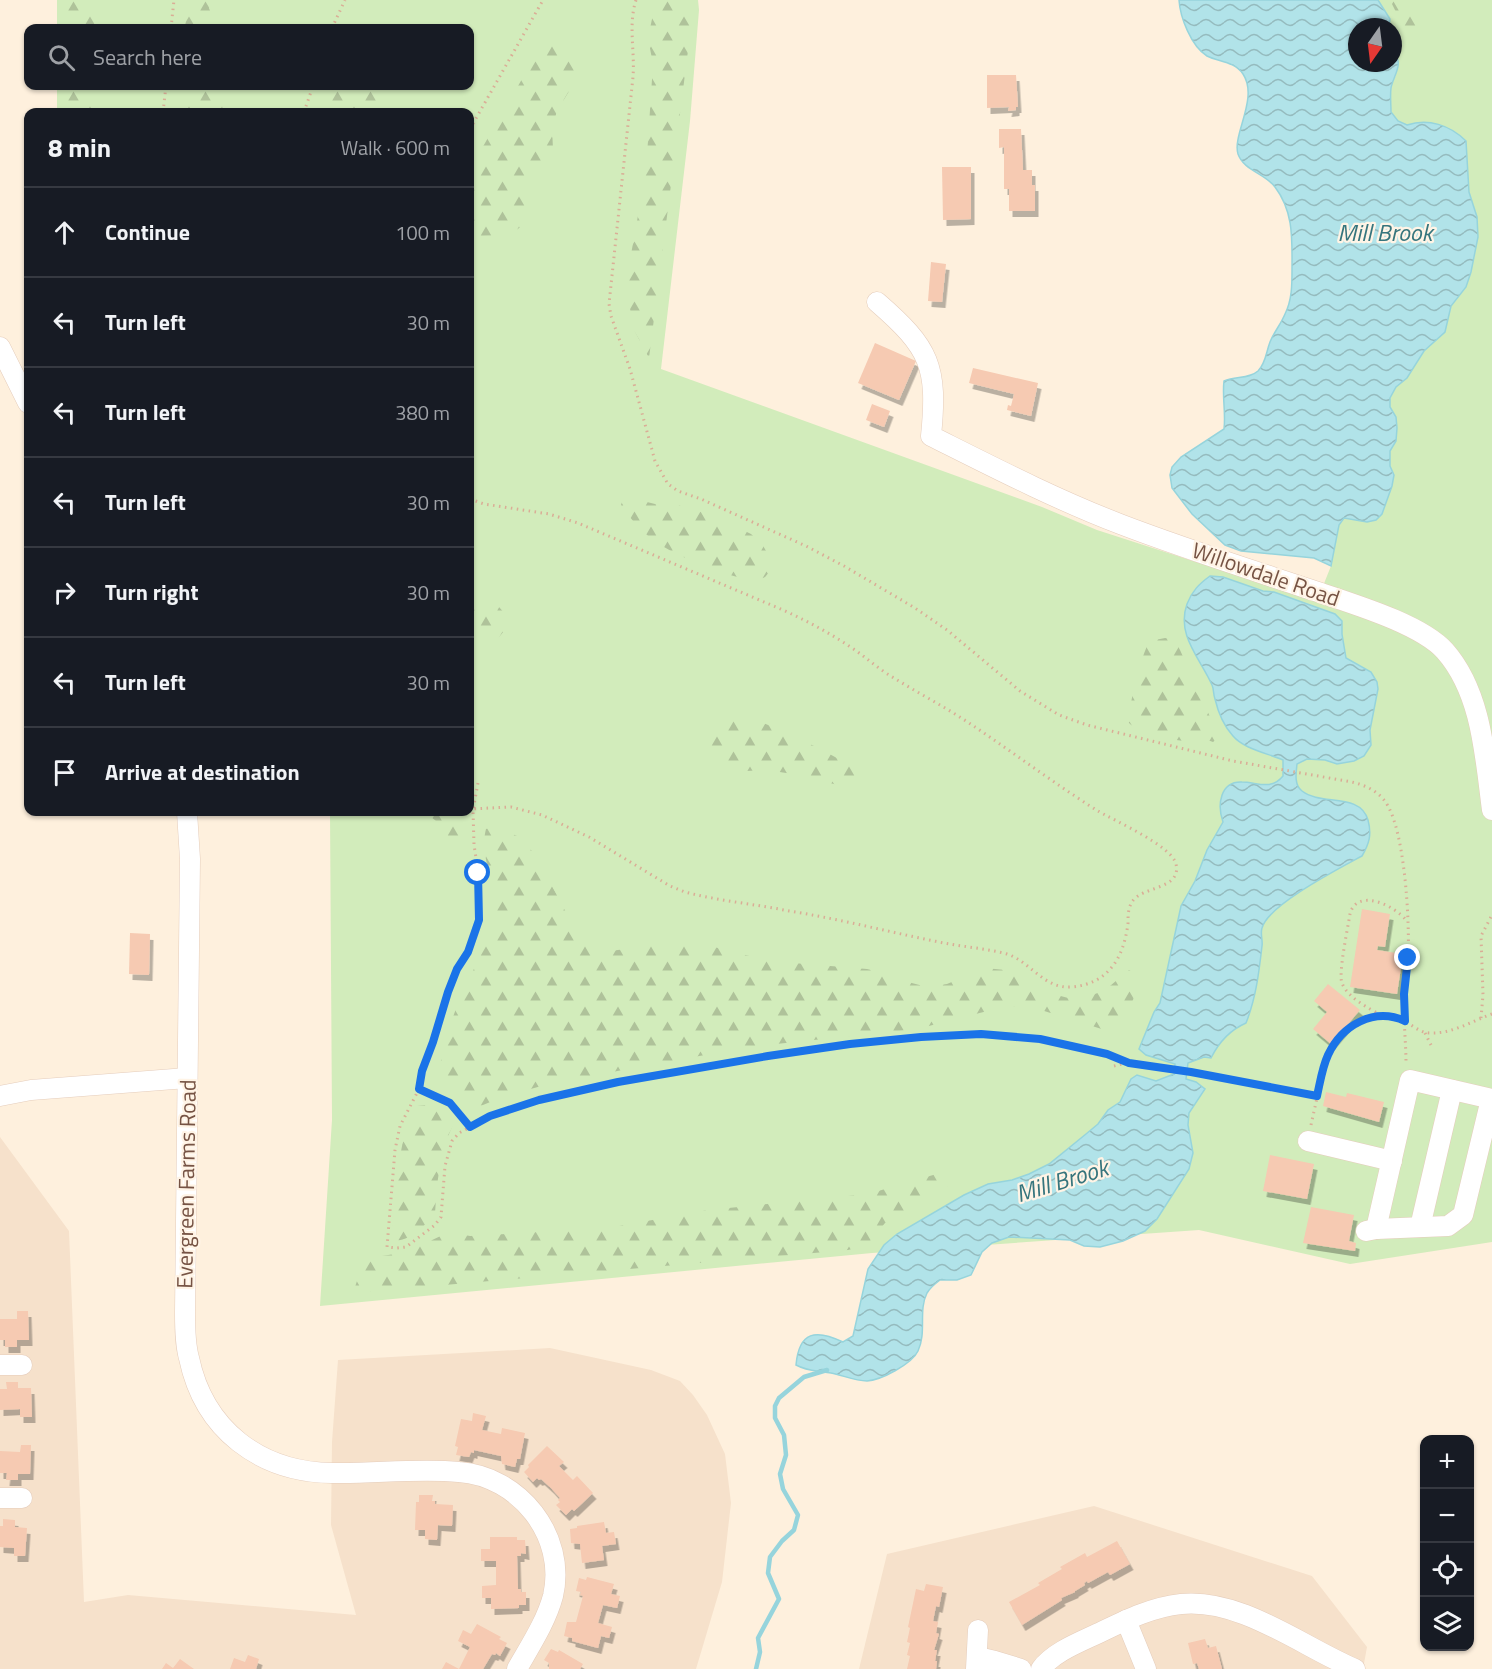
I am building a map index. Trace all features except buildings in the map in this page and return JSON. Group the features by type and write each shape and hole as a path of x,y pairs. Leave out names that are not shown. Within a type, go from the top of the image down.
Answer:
{"street":[{"name":"Willowdale Road","path":"877,302 898,320 927,358 932,377 933,394 931,436 1030,485 1120,524 1365,608 1411,628 1443,648 1458,669 1472,701 1483,745 1492,810"},
{"path":"0,347 24,395"},
{"name":"Evergreen Farms Road","path":"186,816 190,859 184,1313 186,1340 193,1374 202,1396 229,1434 246,1448 270,1462 331,1473 461,1472 500,1483 513,1491 532,1509 550,1545 555,1568 555,1581 545,1619 517,1669"},
{"path":"0,1096 31,1090 187,1078"},
{"path":"1410,1080 1452,1090 1491,1099 1463,1215 1448,1226 1371,1230 1392,1161 1410,1080"},
{"path":"1420,1227 1452,1090"},
{"path":"1308,1141 1392,1161"},
{"path":"0,1365 22,1365"},
{"path":"0,1498 22,1498"},
{"path":"1041,1669 1068,1649 1126,1620 1180,1604 1203,1604 1237,1611 1354,1669"},
{"path":"1126,1620 1146,1669"},
{"path":"978,1630 977,1663 996,1661 1021,1669"}],"path":[{"path":"171,24 174,0"},
{"path":"334,24 345,0"},
{"path":"474,122 543,0"},
{"path":"636,0 632,31 635,58 609,304 655,460 668,484 678,491 813,549 915,608 947,630 1020,691 1059,716 1186,750 1280,771 1360,784 1375,792 1385,801 1392,814 1403,870 1408,958 1404,994 1406,1068 1410,1080"},
{"path":"163,108 166,90"},
{"path":"305,108 312,90"},
{"path":"474,500 549,514 578,523 815,625 905,685 974,726 1070,794 1157,844 1171,856 1176,869 1169,882 1144,892 1133,901 1129,911 1122,953 1108,972 1088,984 1062,987 1047,982 1024,963 1000,953 789,910 685,892 670,886 589,837 542,815 511,807 474,809"},
{"path":"474,798 478,783"},
{"path":"472,816 480,883 479,920 468,952 457,969 448,992 422,1071 419,1089 405,1114 398,1134 387,1247 406,1247 435,1225 441,1217 442,1184 449,1152 459,1132 490,1116 539,1100 618,1082 768,1056 921,1037 981,1034 1040,1039 1107,1054 1129,1063 1191,1072 1317,1096"},
{"path":"1407,922 1396,909 1375,902 1359,902 1352,906 1341,974 1342,985 1356,999 1383,1015 1405,1021 1425,1033 1431,1045"},
{"path":"1481,1018 1483,995 1481,936 1492,915"},
{"path":"1425,1033 1448,1032 1492,1014"},
{"path":"1308,1141 1324,1066 1331,1048 1353,1025 1368,1017 1383,1015"},
{"path":"1114,1066 1129,1063"},
{"path":"419,1089 450,1103 470,1127"}],"shaded area":[{"path":"0,1137 69,1231 84,1602 128,1595 356,1615 331,1525 332,1442 338,1360 550,1348 651,1370 680,1381 707,1415 725,1454 731,1503 722,1582 696,1669 0,1669"},
{"path":"1094,1506 1312,1576 1367,1647 1363,1669 859,1669 887,1554"}],"green space":[{"path":"57,0 698,0 690,121 661,369 1042,507 1097,530 1317,601 1331,566 1339,525 1345,517 1367,521 1394,475 1390,466 1390,451 1396,441 1395,417 1390,407 1390,398 1396,387 1407,378 1424,351 1445,332 1451,306 1466,287 1475,255 1477,217 1469,192 1465,141 1430,124 1407,125 1398,121 1391,112 1391,86 1396,72 1402,72 1402,18 1389,18 1378,0 1492,0 1492,1242 1350,1264 1199,1230 872,1253 320,1306 332,1120 330,816 474,816 474,108 57,108 57,90 474,90 474,24 57,24"},
{"path":"64,0 94,0 95,24 65,24"},
{"path":"188,0 212,0 209,8 215,24 185,24"},
{"path":"656,0 690,0 692,19 649,358 633,328 628,295 630,260 646,171 653,64 648,38"},
{"path":"1390,0 1406,0 1420,27 1420,45 1410,40 1402,24 1402,18 1399,18"},
{"path":"551,43 567,52 574,66 574,83 557,111 552,128 553,149 530,189 529,215 522,226 509,235 483,236 474,241 474,162 540,48"},
{"path":"65,90 97,90 97,108 64,108"},
{"path":"185,90 225,90 223,108 179,108"},
{"path":"331,90 388,90 381,108 323,108"},
{"path":"631,498 655,504 667,502 712,515 751,534 762,544 769,556 771,570 765,577 741,578 725,574 674,552 647,535 628,514 621,505 623,499"},
{"path":"474,595 496,605 506,618 506,625 502,633 494,641 474,637"},
{"path":"1174,639 1180,650 1219,737 1213,742 1166,738 1140,730 1128,722 1136,680 1146,648 1150,641"},
{"path":"744,716 784,732 850,766 855,771 854,782 849,787 781,772 737,771 724,768 712,755 709,747 711,734 729,721"},
{"path":"429,816 452,817 459,828 460,837 457,840 450,837"},
{"path":"495,826 517,836 536,855 572,924 586,942 611,951 687,940 769,961 867,969 927,987 947,984 985,968 1005,970 1049,993 1076,1000 1104,991 1129,970 1141,977 1125,1015 1115,1027 1108,1031 1041,1010 1007,1006 917,1029 749,1047 633,1068 545,1085 505,1096 478,1107 455,1095 439,1080 442,1054 449,1028 488,940 495,915 494,893 486,861 484,840 486,829"},
{"path":"425,1105 442,1112 453,1125 442,1157 435,1214 411,1236 393,1241 391,1236 405,1134 417,1106"},
{"path":"940,1173 947,1179 948,1186 885,1223 867,1245 848,1250 353,1293 363,1263 382,1256 407,1252 449,1232 470,1236 608,1228 708,1210 868,1194"}],"water":[{"name":"Mill Brook","path":"1179,0 1378,0 1389,18 1348,18 1348,72 1396,72 1391,88 1391,112 1398,121 1407,125 1423,122 1438,124 1460,135 1466,141 1469,192 1477,217 1478,237 1471,272 1466,287 1451,306 1445,332 1424,351 1407,378 1396,387 1390,398 1390,407 1396,417 1397,428 1396,441 1390,451 1390,466 1394,475 1382,514 1376,520 1367,522 1344,518 1339,525 1331,566 1314,558 1241,551 1225,545 1192,514 1172,488 1170,475 1172,467 1181,457 1224,429 1224,381 1251,375 1263,364 1270,342 1289,303 1292,276 1292,237 1286,206 1271,182 1245,164 1238,154 1238,137 1248,94 1243,74 1226,62 1207,56 1201,51 1191,38"},
{"name":"Mill Brook","path":"1210,576 1223,577 1263,591 1274,592 1335,614 1342,621 1346,658 1371,672 1377,682 1378,689 1370,730 1371,745 1364,756 1354,761 1337,764 1325,760 1307,759 1297,764 1296,771 1297,782 1302,791 1319,798 1349,802 1364,811 1370,830 1362,856 1290,898 1267,919 1261,930 1262,944 1258,975 1246,1023 1225,1037 1211,1058 1204,1057 1188,1063 1186,1079 1196,1082 1205,1089 1189,1113 1188,1125 1193,1153 1189,1169 1157,1219 1145,1231 1123,1241 1100,1247 1084,1246 1070,1240 1009,1237 992,1243 982,1252 971,1275 957,1280 940,1280 928,1291 923,1307 921,1344 915,1356 903,1366 880,1378 867,1381 809,1370 796,1365 801,1345 810,1336 825,1335 843,1342 853,1336 868,1269 884,1245 897,1234 964,1195 988,1184 1012,1180 1029,1174 1049,1164 1098,1124 1108,1110 1120,1102 1131,1079 1137,1075 1156,1081 1174,1074 1175,1064 1146,1055 1139,1049 1160,1003 1181,906 1223,822 1220,808 1225,790 1229,785 1242,782 1264,785 1274,783 1283,776 1283,760 1243,744 1227,728 1218,709 1212,685 1187,636 1184,615 1187,604 1196,588"}],"waterway":[{"name":"Mill Brook","path":"756,1669 760,1652 758,1638 779,1599 768,1573 770,1557 794,1530 798,1515 783,1489 780,1474 786,1455 784,1435 775,1418 775,1406 779,1398 804,1377 827,1370"}],"route":[{"path":"478,873 479,920 468,952 462,959 448,992 422,1071 419,1089 450,1103 470,1127 490,1116 539,1100 618,1082 850,1044 981,1034 1040,1039 1107,1054 1129,1063 1191,1072 1317,1096 1326,1057 1348,1029 1374,1016 1383,1015 1405,1021 1404,994 1408,958"}]}
